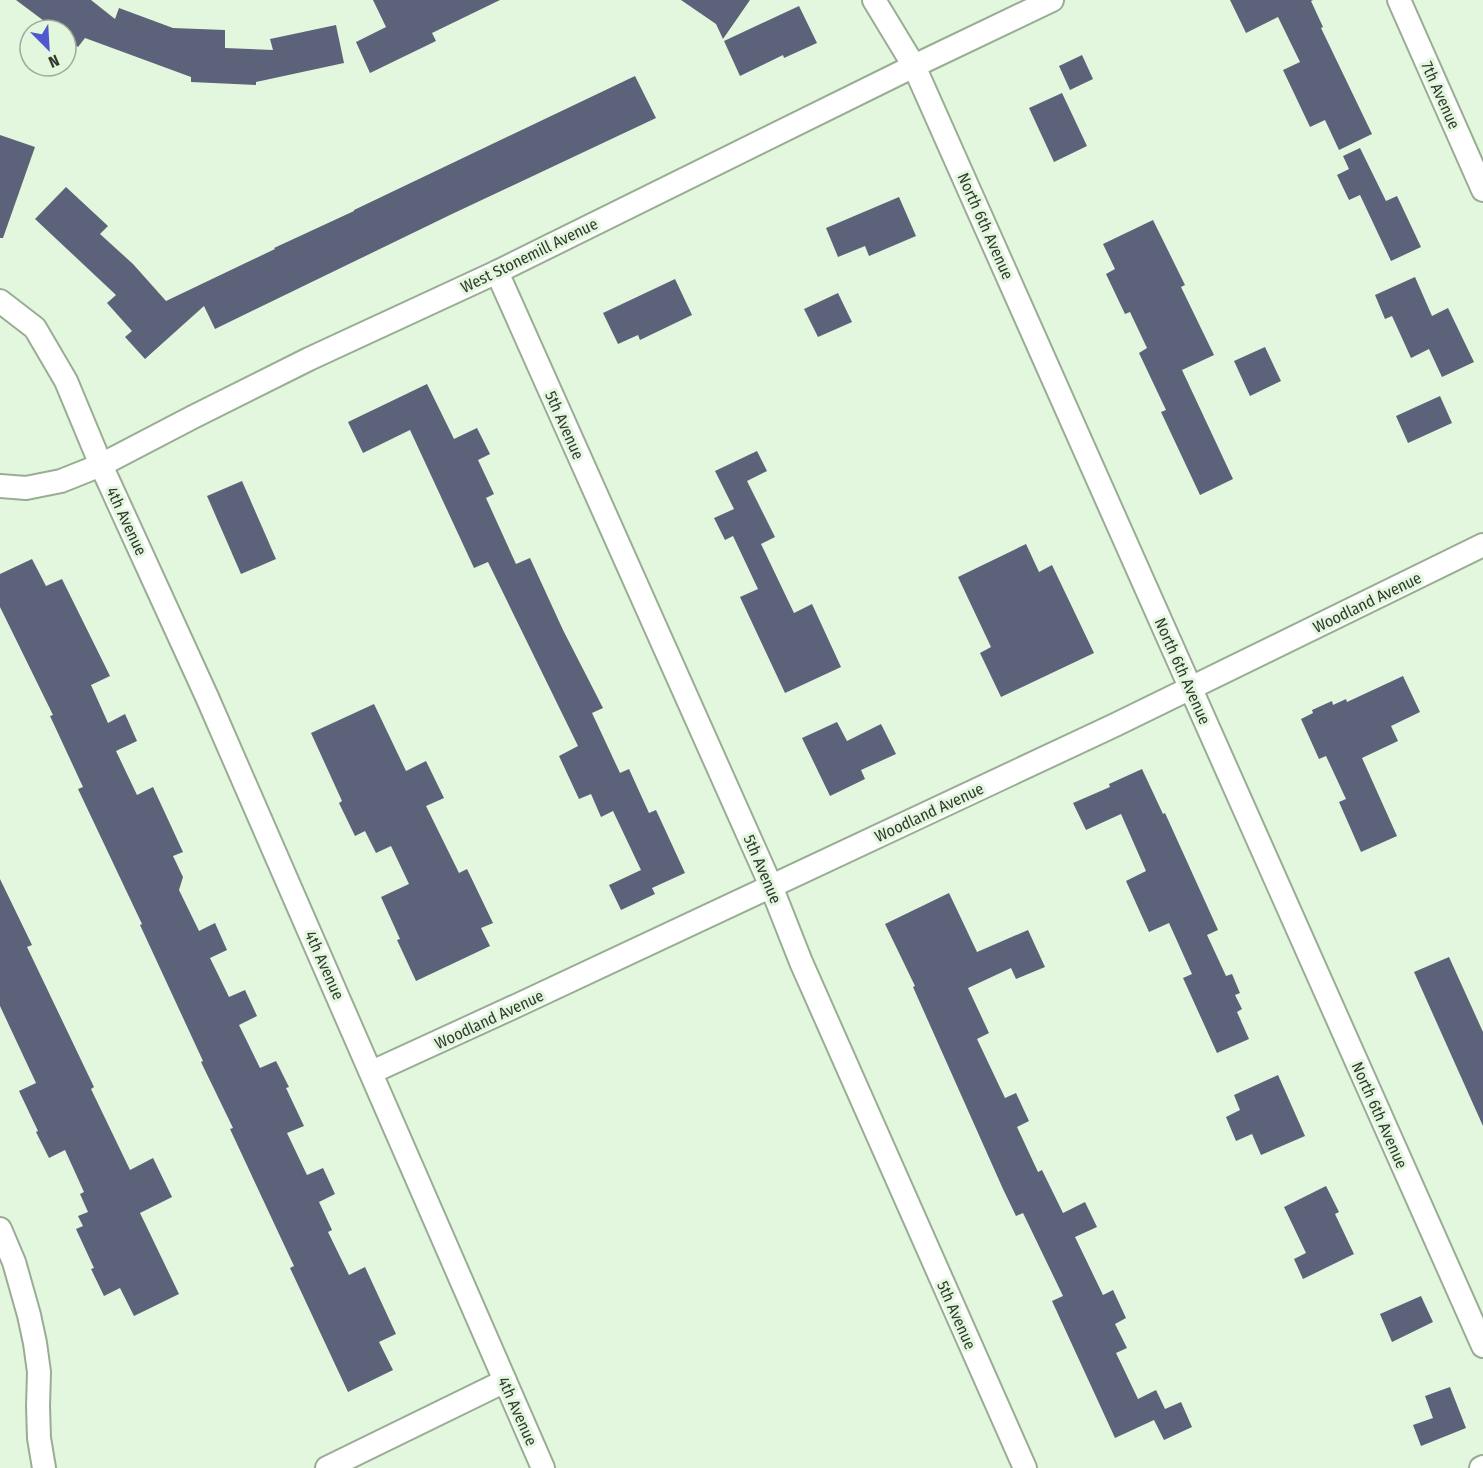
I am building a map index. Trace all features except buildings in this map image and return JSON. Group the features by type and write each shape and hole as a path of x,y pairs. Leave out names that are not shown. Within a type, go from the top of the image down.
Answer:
{"street":[{"name":"North 6th Avenue","path":"874,0 914,66 1483,1346"},
{"name":"West Stonemill Avenue","path":"0,486 26,488 61,481 101,465 309,359 497,272 1052,0"},
{"name":"7th Avenue","path":"1399,0 1483,190"},
{"name":"5th Avenue","path":"497,272 771,886 806,973 1025,1468"},
{"name":"4th Avenue","path":"0,301 35,328 66,381 101,465 207,697 372,1072 543,1468"},
{"name":"Woodland Avenue","path":"372,1072 1115,725 1483,546"},
{"path":"0,1229 14,1262 35,1343 39,1372 39,1438 44,1468"},
{"path":"329,1467 505,1381"}]}
